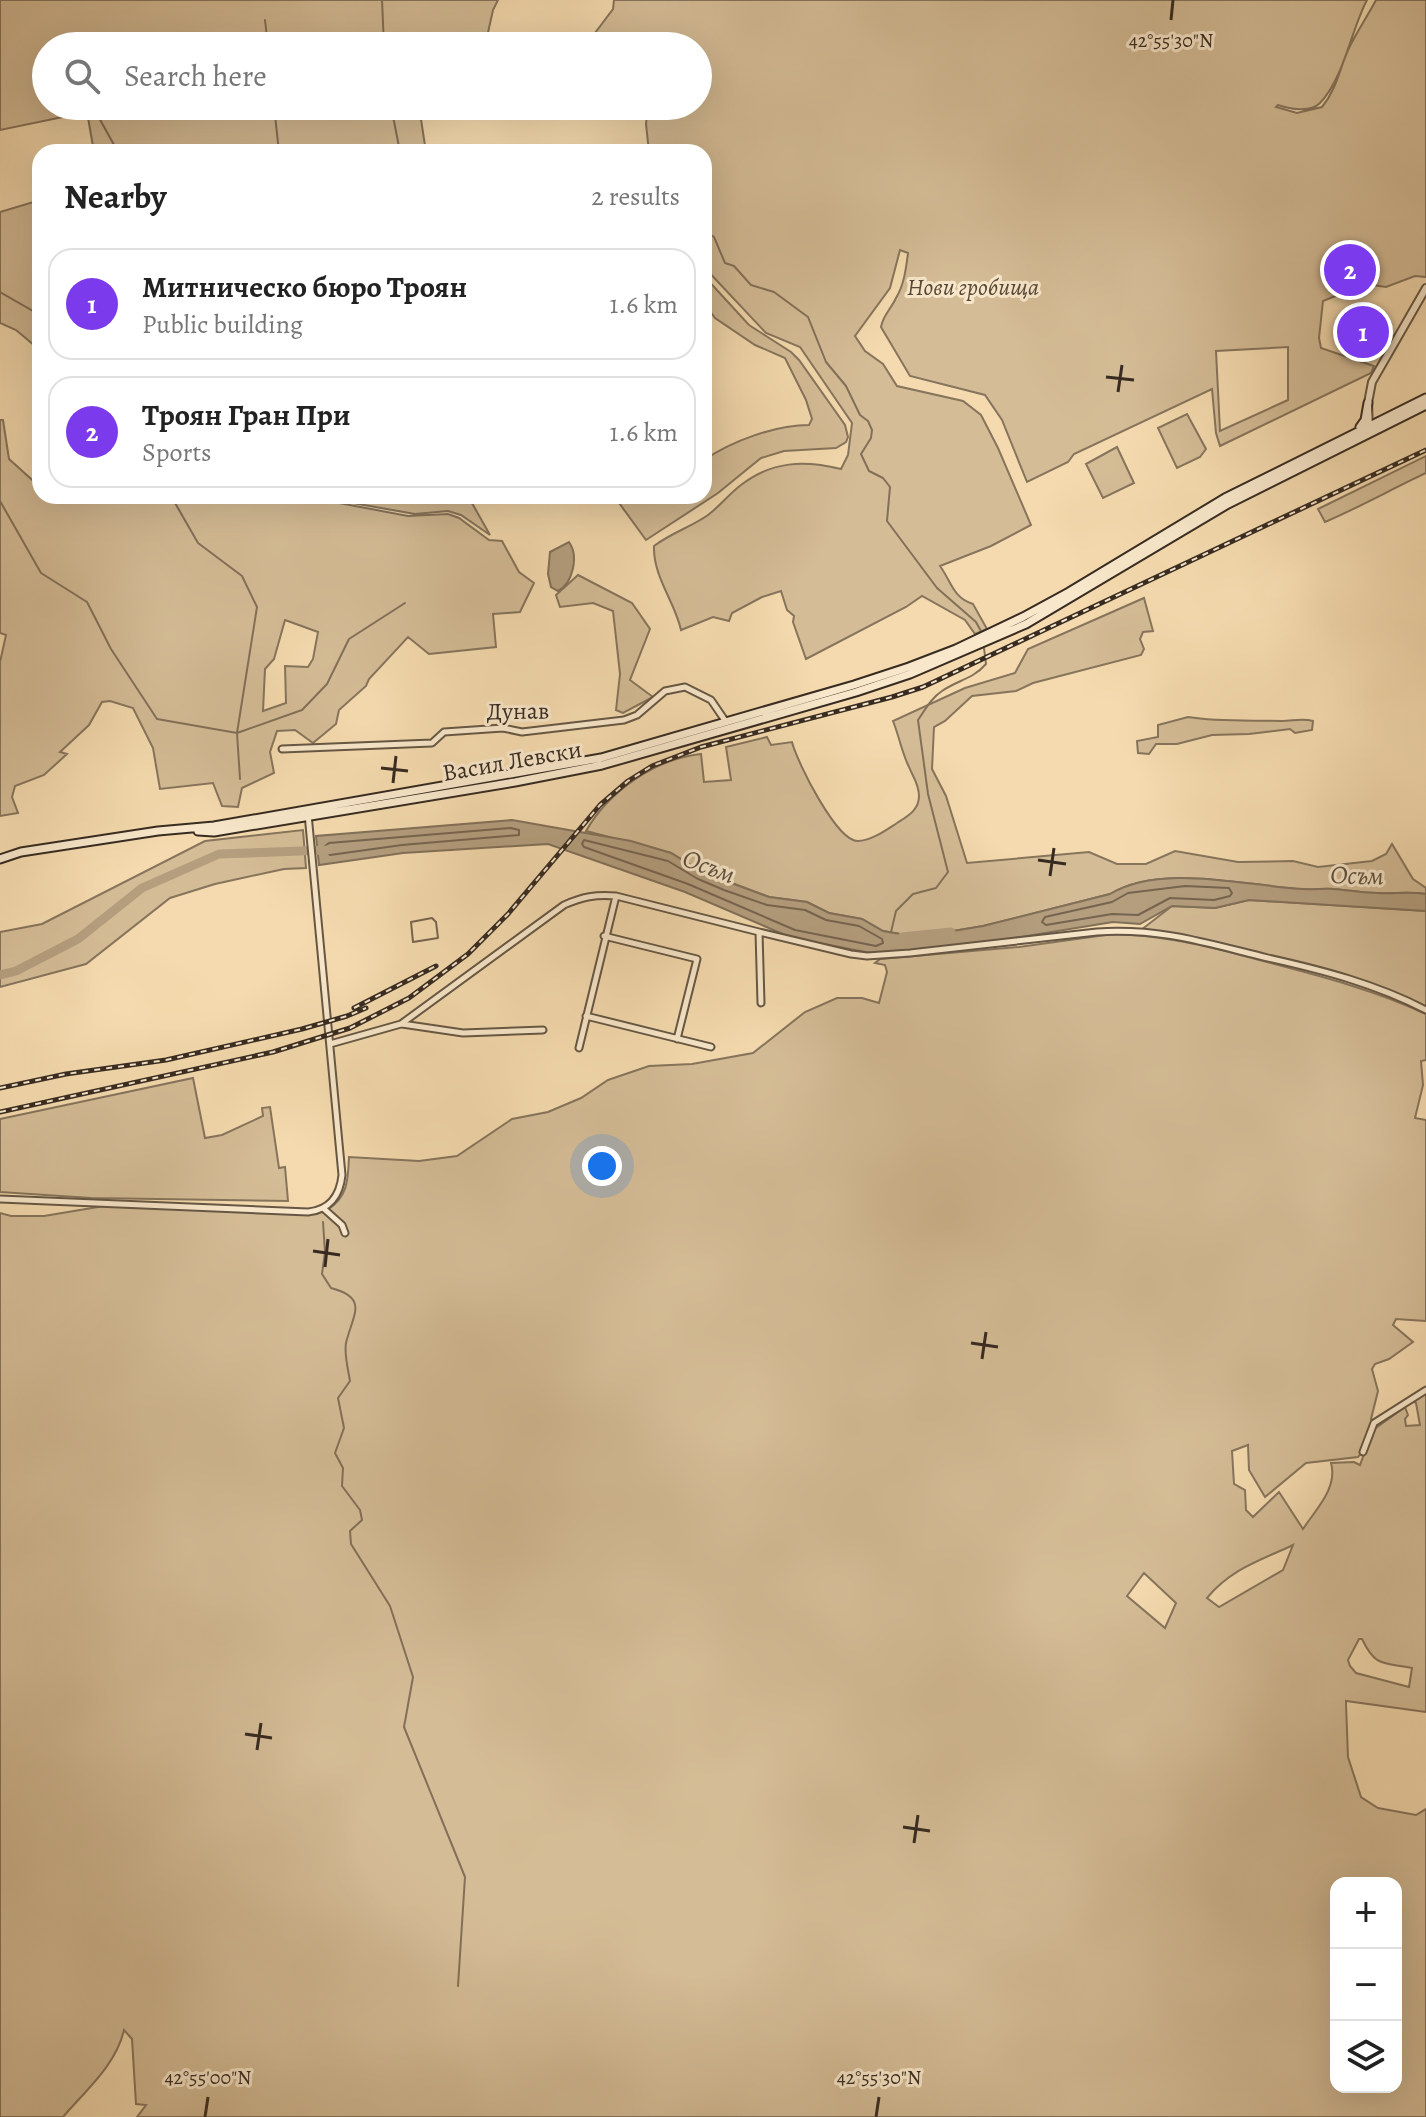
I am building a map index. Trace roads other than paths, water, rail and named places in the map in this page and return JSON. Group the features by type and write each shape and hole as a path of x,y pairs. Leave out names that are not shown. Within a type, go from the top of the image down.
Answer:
{"main road":[{"path":"727,726 882,676 989,633 1069,592 1225,498 1426,398"},
{"path":"1368,403 1376,412 1389,415"},
{"path":"1358,430 1365,420 1368,403"},
{"path":"727,726 897,678 992,640 1072,599 1228,504 1369,429 1426,405"},
{"name":"Васил Левски","path":"0,859 21,852 158,831 214,832 307,812 559,767 727,726"}],"street":[{"path":"1369,429 1368,403 1377,372 1426,288"},
{"name":"Дунав","path":"282,749 432,743 444,732 503,728 522,732 600,724 637,715 665,691 685,687 711,700 727,726"},
{"path":"0,1199 308,1212 323,1208 336,1197 342,1175 307,812"},
{"path":"330,1044 364,1037 401,1024 564,905 580,897 599,895 616,896 867,956 1097,932 1154,932 1184,936 1336,975 1391,993 1426,1010"},
{"path":"579,1048 616,896"},
{"path":"759,932 761,1003"},
{"path":"604,936 697,959 677,1039"},
{"path":"586,1016 711,1047"},
{"path":"401,1024 463,1033 543,1030"},
{"path":"323,1208 342,1225 345,1233"},
{"path":"1363,1452 1374,1423 1426,1390"}],"water":[{"path":"569,542 574,554 573,569 558,591 551,587 548,574 550,552"},
{"path":"512,820 631,841 671,853 702,872 769,897 807,902 829,913 862,919 883,931 917,937 983,926 1110,894 1131,885 1179,878 1303,889 1420,893 1426,894 1426,911 1249,900 1215,908 1172,906 1140,924 1113,922 977,944 876,954 792,938 685,892 548,844 403,853 319,865 316,836"}],"waterway":[{"path":"382,0 383,32"},
{"path":"265,20 266,32"},
{"path":"100,120 114,144"},
{"path":"276,120 278,144"},
{"path":"394,120 398,144"},
{"path":"712,236 725,263 734,266 751,285 774,292 808,317 826,362 846,386 860,415 868,421 872,430 871,438 861,454 869,471 883,478 890,487 887,521 937,588 976,622 982,633"},
{"path":"0,292 32,310"},
{"path":"0,501 41,573 87,602 111,649 157,719 237,733 240,779"},
{"path":"176,504 198,543 242,576 257,607 237,733 302,710 327,684 349,639 405,603"},
{"path":"891,932 896,911 913,894 936,888 948,872 928,794 918,720 938,694 986,664 984,648"},
{"name":"Осъм","path":"0,975 16,971 78,939 142,888 219,854 328,850"},
{"name":"Осъм","path":"902,937 951,932"},
{"path":"323,1222 325,1252 322,1274 331,1288 350,1297 355,1308 346,1343 350,1381 338,1398 344,1428 335,1453 343,1468 342,1486 360,1510 362,1520 350,1531 351,1544 390,1606 413,1677 404,1727 465,1877 458,1986"}],"railway":[{"path":"0,1112 273,1052 350,1028 409,998 468,954 508,914 600,805 628,781 652,766 701,747 923,687 1426,450"},
{"path":"354,1008 436,966"},
{"path":"0,1088 66,1074 166,1060 302,1029 366,1008"}],"place":[{"name":"Троян Гран При","path":"1350,270"},
{"name":"Митническо бюро Троян","path":"1363,332"}],"park label":[{"name":"Нови гробища","path":"973,287"}]}
